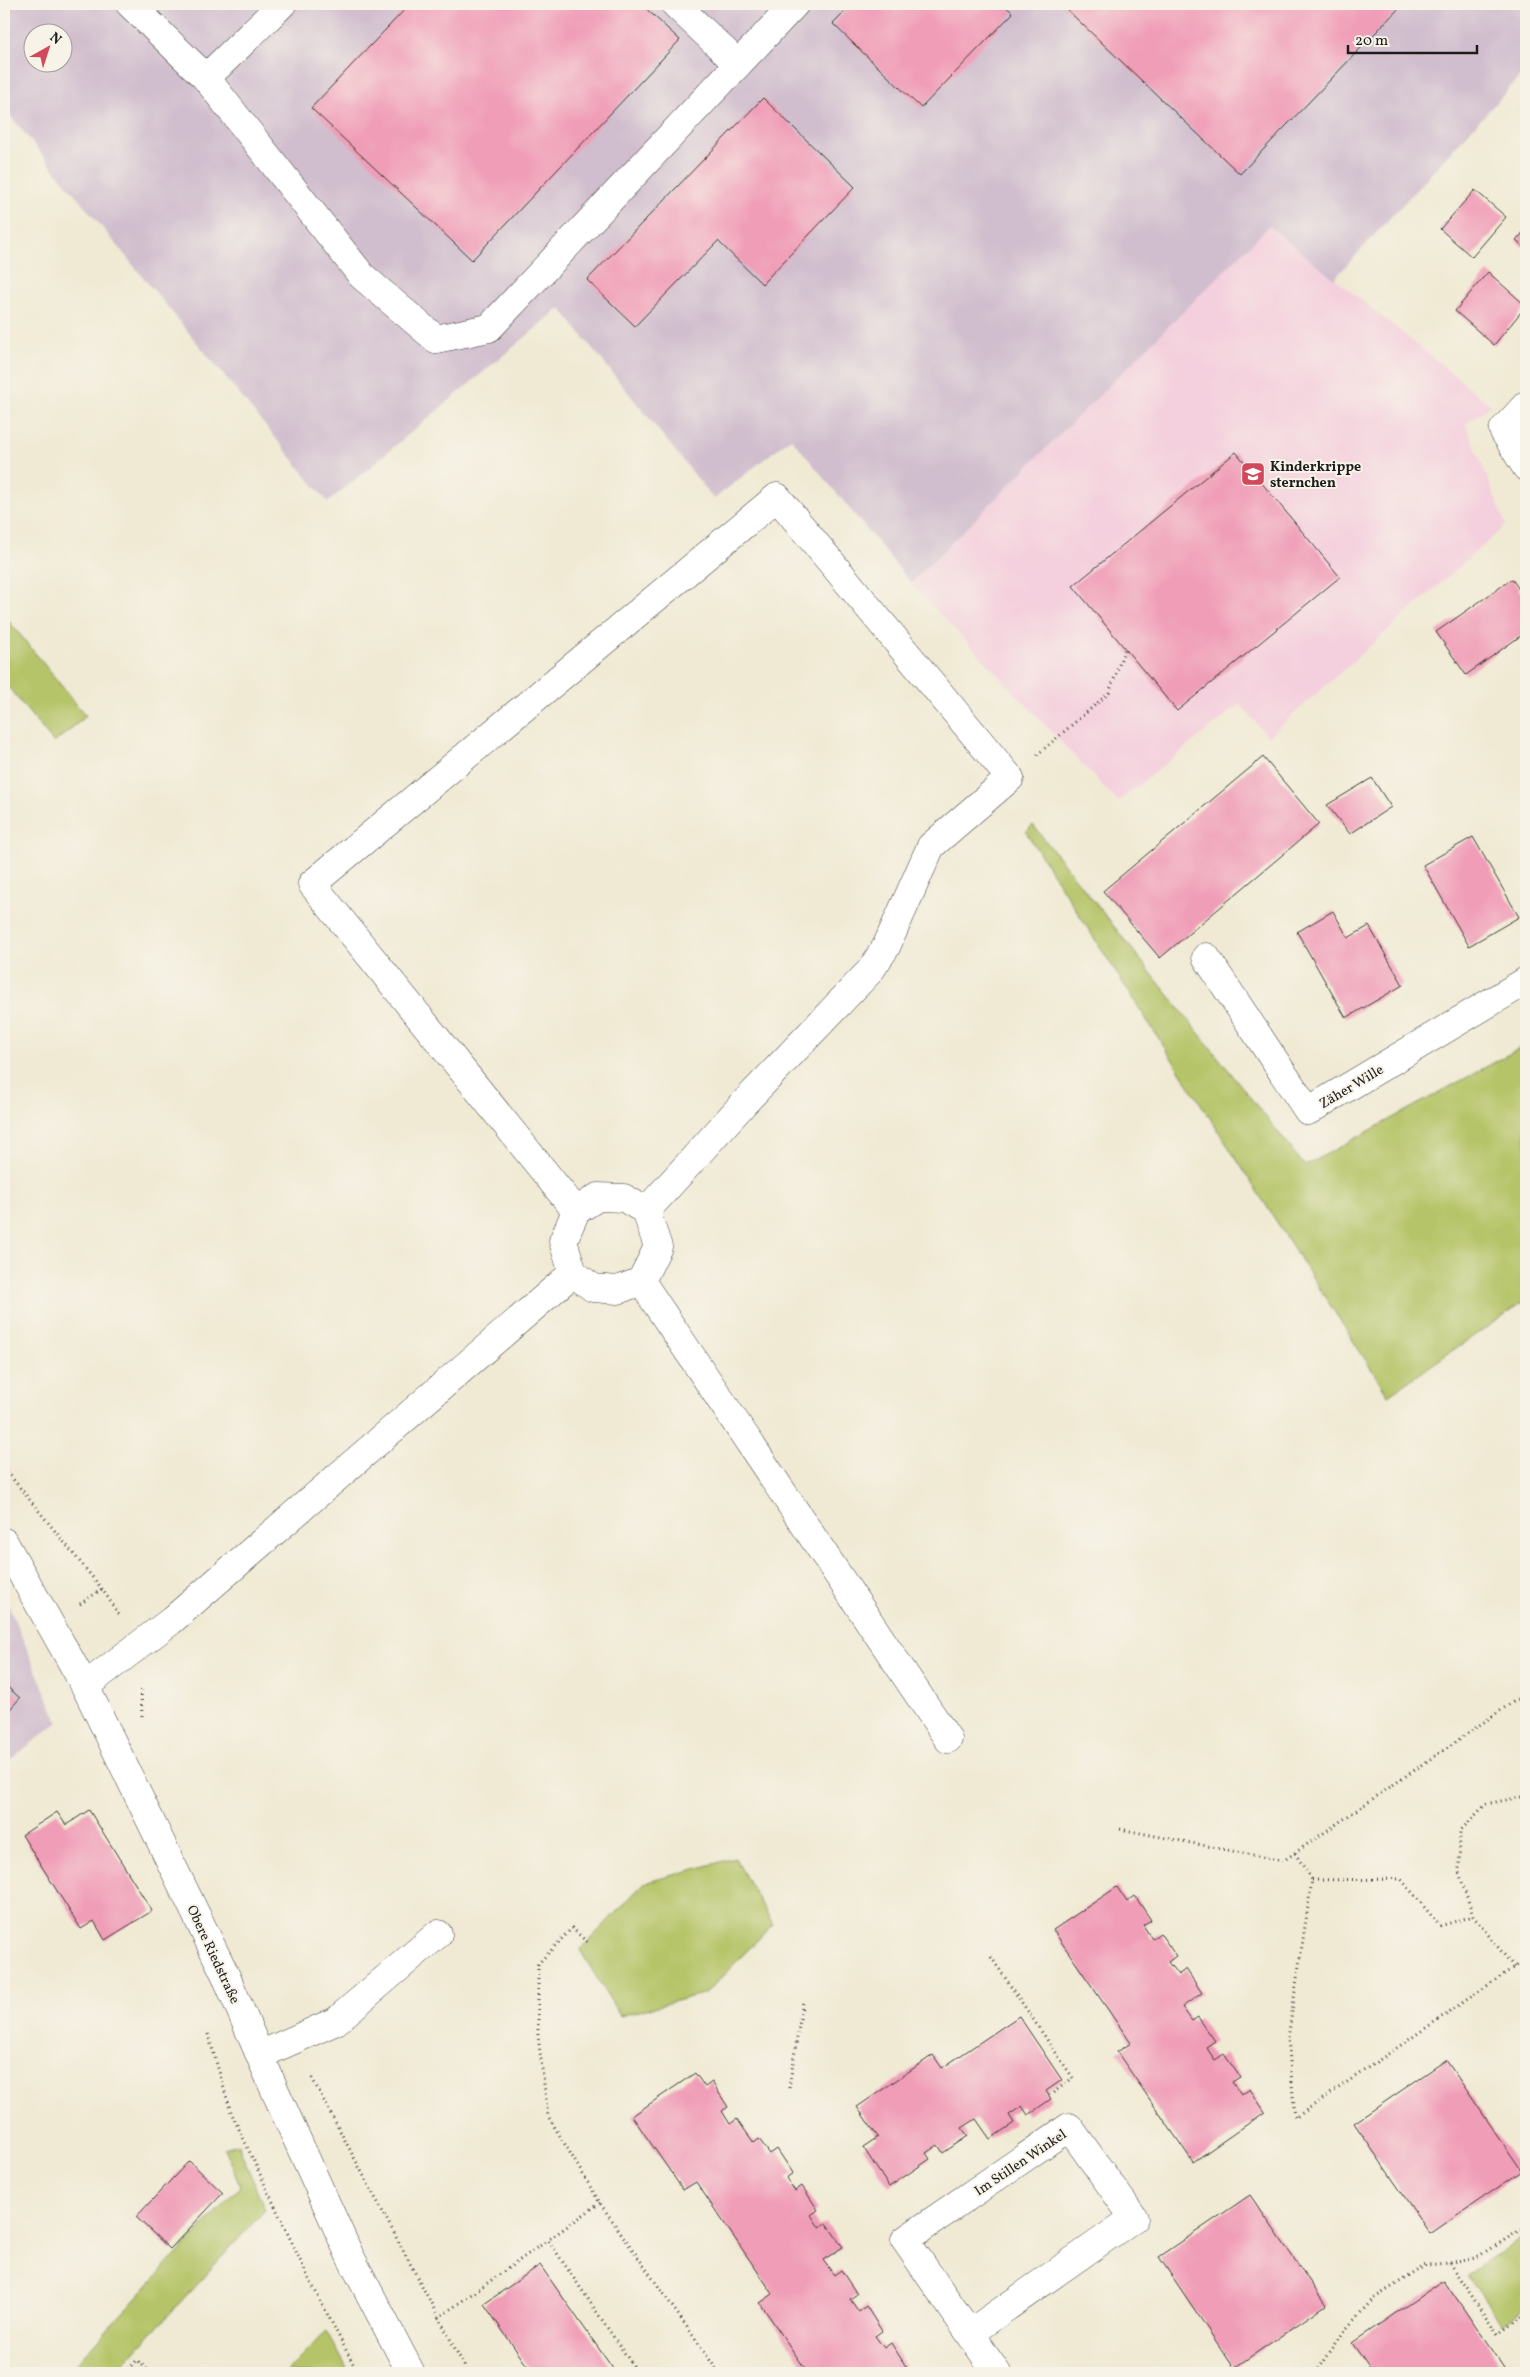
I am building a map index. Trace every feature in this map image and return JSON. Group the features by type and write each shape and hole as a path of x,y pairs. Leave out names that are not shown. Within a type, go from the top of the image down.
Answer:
{"street":[{"path":"130,4 206,78 362,276 436,339 489,328 795,4"},
{"path":"206,78 282,4"},
{"path":"675,4 738,64"},
{"path":"1526,405 1503,430 1526,467"},
{"path":"576,1210 312,884 777,496 1010,778 931,846 886,947 870,971 744,1103 646,1211"},
{"name":"Zäher Wille","path":"1206,957 1308,1111 1526,981"},
{"path":"598,1197 624,1198 646,1211 658,1247 641,1280 618,1290 593,1288 573,1273 563,1241 576,1210 598,1197"},
{"path":"85,1686 171,1621 573,1273"},
{"path":"641,1280 948,1739"},
{"name":"Obere Riedstraße","path":"4,1542 85,1686 225,1974 350,2256 411,2373"},
{"path":"260,2055 336,2021 438,1934"},
{"name":"Im Stillen Winkel","path":"970,2333 1134,2218 1069,2127 906,2240 997,2373"}],"path":[{"path":"1010,778 1109,692 1125,648"},
{"path":"4,1468 102,1588 138,1645"},
{"path":"1120,1828 1283,1861 1526,1694"},
{"path":"1514,1968 1473,1916 1459,1872 1460,1831 1486,1804 1526,1796"},
{"path":"1295,1853 1312,1880 1288,2038 1295,2118 1526,1959"},
{"path":"1312,1880 1401,1880 1440,1926 1473,1916"},
{"path":"587,1942 572,1928 538,1964 538,2036 548,2116 600,2203 719,2373"},
{"path":"991,1956 1073,2078 1048,2096 1069,2127"},
{"path":"789,2088 803,2001"},
{"path":"206,2026 231,2112 307,2275 358,2373"},
{"path":"438,2318 600,2203"},
{"path":"1316,2373 1345,2330 1373,2299 1426,2265 1448,2263 1480,2256 1526,2226"},
{"path":"548,2240 638,2373"},
{"path":"1448,2263 1498,2334 1526,2314"},
{"path":"125,2373 137,2360 151,2373"}],"shaded area":[{"path":"4,4 1526,4 1526,70 1334,279 1269,226 911,583 791,438 714,499 560,308 328,502 4,108"},
{"name":"Kinderkrippe sternchen","path":"1269,225 1491,405 1466,424 1506,525 1268,737 1240,704 1118,802 911,583"},
{"path":"4,1595 58,1722 4,1765"}],"green space":[{"path":"4,615 86,716 54,743 4,682"},
{"path":"1033,825 1305,1166 1526,1045 1526,1300 1388,1395 1026,832"},
{"path":"735,1858 773,1924 706,1993 620,2016 580,1950 644,1883"},
{"path":"238,2144 265,2210 115,2373 67,2373 240,2186 224,2148"},
{"path":"1526,2235 1526,2307 1502,2324 1468,2275"},
{"path":"326,2331 350,2373 286,2373"}],"building":[{"path":"410,4 641,4 680,40 472,260 311,108"},
{"path":"853,4 1003,4 1013,13 921,108 833,24"},
{"path":"1061,4 1403,4 1240,174"},
{"path":"763,98 855,187 762,284 718,241 635,326 587,280"},
{"path":"1475,190 1506,217 1472,257 1440,229"},
{"path":"1526,229 1526,249 1516,241"},
{"path":"1488,272 1526,306 1494,345 1455,311"},
{"path":"1236,452 1340,577 1177,711 1073,586"},
{"path":"1512,579 1526,600 1526,632 1466,675 1436,632"},
{"path":"1263,757 1319,824 1160,958 1103,891"},
{"path":"1372,778 1391,807 1350,834 1327,805"},
{"path":"1473,837 1519,917 1469,946 1423,865"},
{"path":"1333,911 1348,938 1369,926 1403,985 1346,1018 1297,932"},
{"path":"4,1684 20,1698 4,1716"},
{"path":"89,1810 152,1911 105,1940 94,1921 81,1929 22,1835 57,1812 66,1825"},
{"path":"1117,1887 1127,1902 1135,1896 1151,1920 1143,1925 1152,1939 1160,1933 1176,1956 1168,1962 1178,1975 1186,1969 1202,1993 1182,2007 1192,2021 1198,2017 1215,2041 1206,2047 1215,2060 1224,2054 1240,2077 1232,2082 1241,2095 1250,2089 1265,2112 1193,2162 1117,2052 1131,2043 1053,1930"},
{"path":"1019,2016 1062,2080 1046,2091 1051,2099 1028,2115 1022,2106 1009,2115 1014,2123 990,2139 976,2119 962,2128 968,2136 943,2153 938,2145 926,2153 930,2159 889,2187 863,2147 878,2137 857,2107 933,2055 942,2068"},
{"path":"1446,2060 1522,2171 1430,2234 1354,2123"},
{"path":"695,2073 705,2087 712,2082 728,2107 722,2111 730,2124 737,2119 754,2143 759,2139 770,2154 777,2149 793,2173 786,2178 795,2191 802,2186 818,2210 811,2215 819,2227 826,2223 843,2247 823,2260 834,2275 841,2270 857,2294 850,2299 859,2312 866,2306 882,2331 875,2336 884,2348 891,2343 907,2368 899,2373 808,2373 760,2303 773,2294 696,2182 683,2190 632,2116"},
{"path":"189,2161 223,2193 170,2249 136,2217"},
{"path":"1250,2195 1326,2305 1234,2368 1159,2257"},
{"path":"540,2265 616,2373 532,2373 484,2304"},
{"path":"1444,2280 1507,2373 1373,2373 1352,2343"}],"place":[{"name":"Kinderkrippe sternchen","path":"1253,474"}]}
